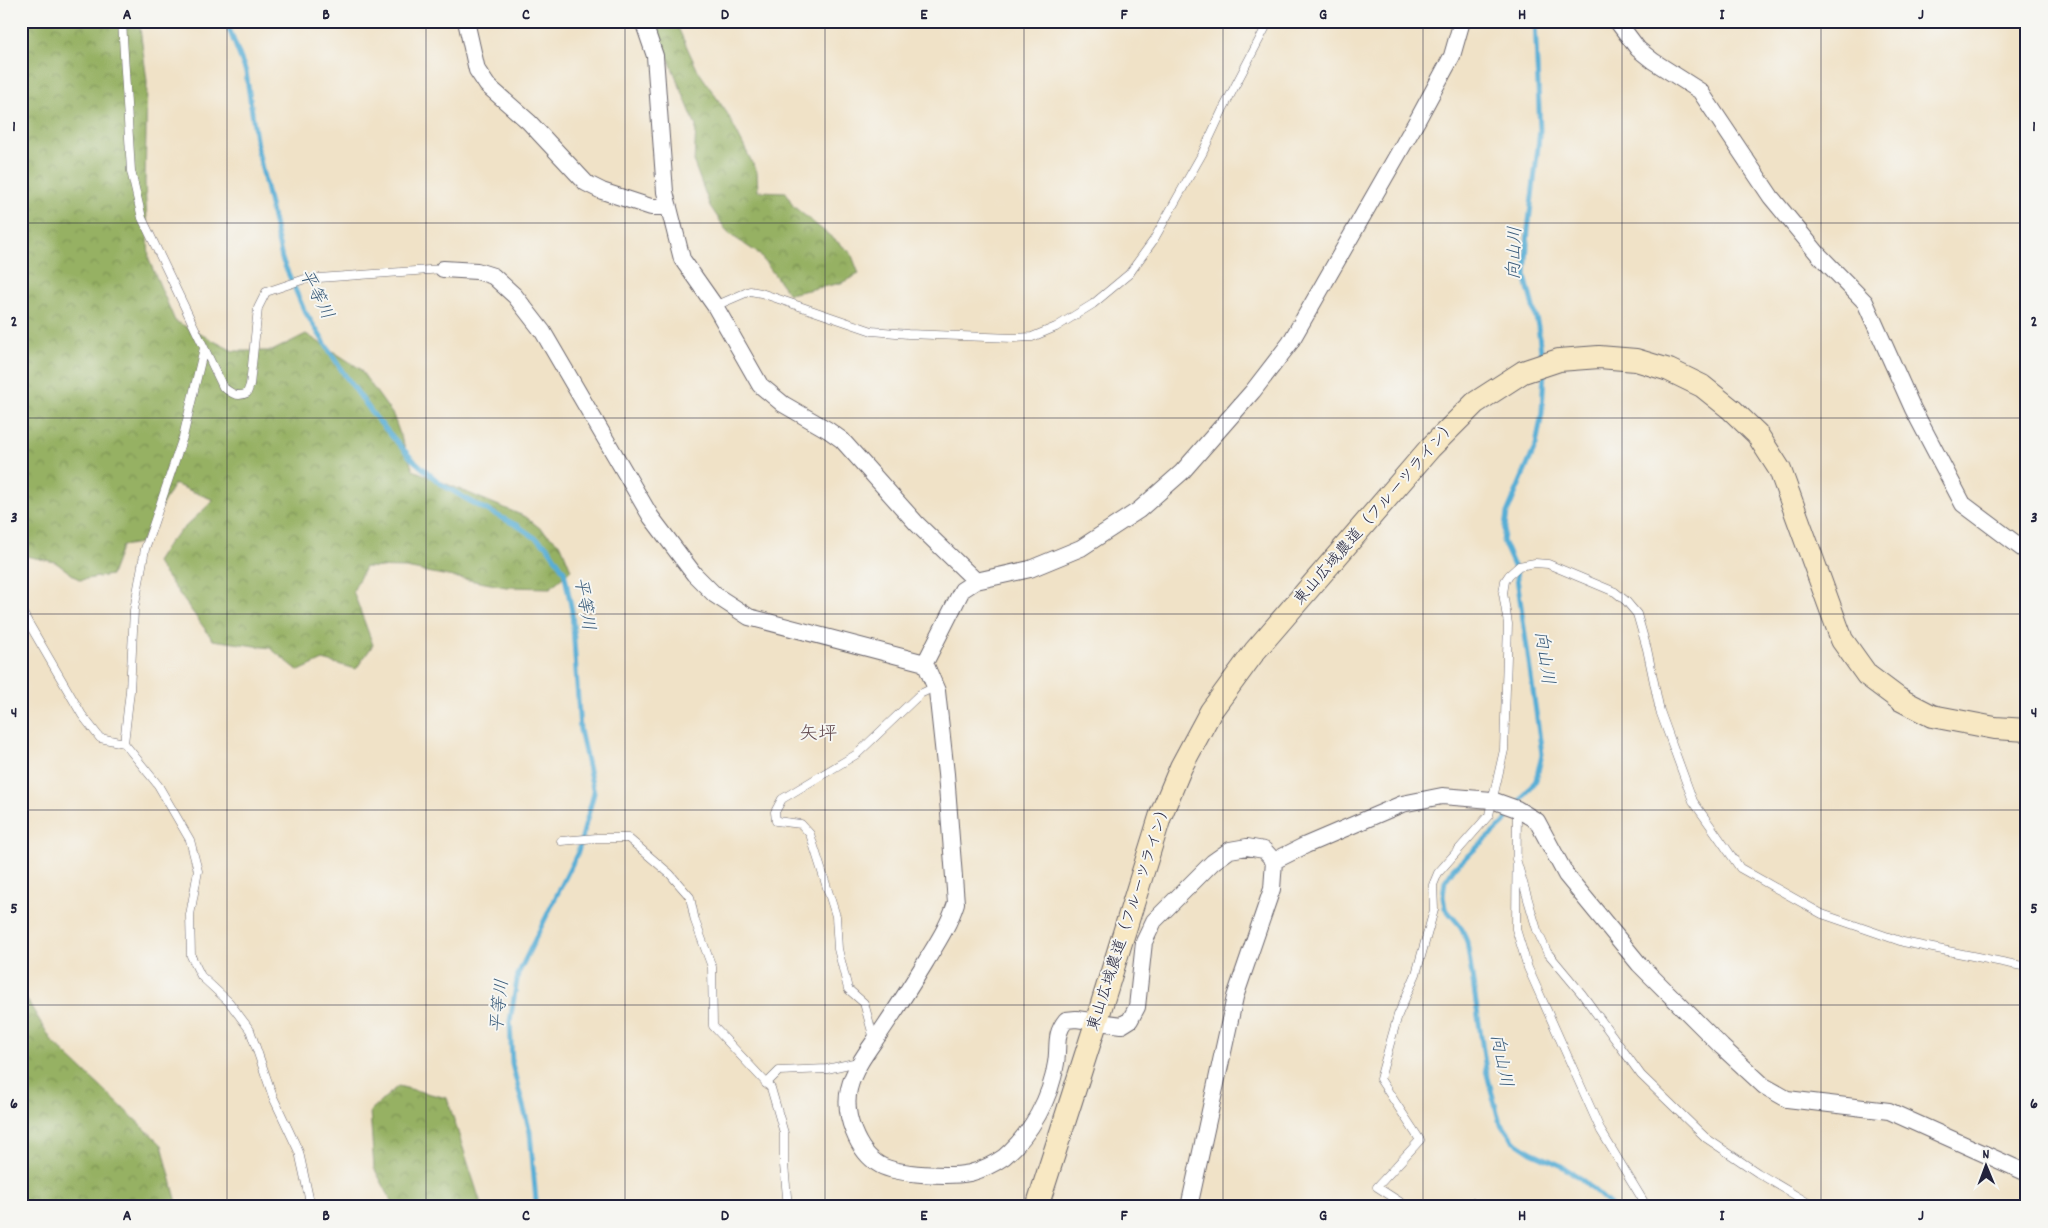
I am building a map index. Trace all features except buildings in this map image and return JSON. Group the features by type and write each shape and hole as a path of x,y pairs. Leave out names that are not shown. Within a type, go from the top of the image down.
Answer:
{"street":[{"path":"466,21 478,70 486,85 529,122 586,183 602,191 650,207 669,208"},
{"path":"643,21 655,56 665,192 682,259 715,306 760,385 784,404 842,440 917,524 976,582"},
{"path":"925,664 962,590 976,582 1030,569 1081,548 1139,510 1182,472 1253,391 1290,343 1418,120 1452,56 1462,21"},
{"path":"1618,21 1638,49 1653,61 1700,91 1771,197 1818,254 1865,302 1913,409 1963,504 2027,552"},
{"path":"443,269 476,271 493,276 515,296 543,332 651,517 694,574 715,595 749,617 925,664"},
{"name":"東山広域農道（フルーツライン）","path":"1037,1207 1160,817 1181,767 1211,712 1255,651 1430,448 1475,404 1523,372 1559,360 1599,357 1636,360 1669,370 1702,386 1732,410 1757,434 1780,470 1842,640 1867,675 1900,699 1932,716 1995,728 2027,730"},
{"path":"925,664 935,686 946,774 956,903 950,922 902,1001 860,1062 849,1089 847,1112 851,1126 864,1150 880,1164 900,1172 928,1174 968,1173 986,1167 1003,1157 1021,1139 1043,1106 1051,1086 1056,1062 1058,1031 1066,1020 1076,1019 1122,1025 1130,1020 1137,1007 1144,942 1154,921 1213,862 1230,850 1247,847 1264,850 1274,861 1272,889 1235,997 1189,1207"},
{"path":"1274,861 1306,845 1402,804 1442,796 1492,800 1517,809 1537,821 1566,875 1639,964 1764,1086 1787,1099 1890,1112 2027,1173"}],"lane":[{"path":"122,21 131,171 142,218 223,387 232,394 241,396 247,393 250,385 258,308 266,292 303,280 443,269"},
{"path":"715,306 750,291 762,293 872,331 1014,338 1032,337 1056,327 1093,304 1129,274 1153,241 1202,154 1269,21"},
{"path":"124,743 130,691 134,610 145,550 183,437 204,348"},
{"path":"1408,1207 1377,1187 1420,1140 1380,1079 1398,1015 1416,974 1432,919 1434,910 1433,885 1435,879 1438,873 1488,815 1504,750 1508,624 1503,592 1504,581 1520,566 1535,563 1548,564 1615,592 1637,614 1647,649 1660,712 1693,802 1740,868 1813,910 1903,942 2027,966"},
{"path":"21,610 82,715 100,738 124,743 158,785 190,840 198,871 190,915 191,956 201,976 229,1002 250,1030 273,1097 299,1152 311,1207"},
{"path":"875,1040 864,1003 848,989 838,949 836,916 810,834 801,824 776,821 775,812 782,799 857,754 920,694 935,686"},
{"path":"1517,809 1516,929 1528,968 1601,1131 1647,1207"},
{"path":"561,841 593,838 628,838 670,874 690,897 695,921 712,966 713,1026 771,1088 784,1133 784,1165 788,1207"},
{"path":"1516,860 1537,930 1547,952 1582,994 1641,1075 1706,1138 1758,1173 1815,1207"},
{"path":"766,1084 779,1071 827,1069 860,1062"},
{"path":"1466,1207 1472,1203 1475,1207"}],"green space":[{"path":"21,21 139,21 147,81 145,183 149,260 175,321 233,351 272,351 306,334 359,368 393,415 413,470 526,517 561,545 571,570 550,588 506,587 406,568 365,567 353,591 373,645 356,669 323,660 299,671 270,648 213,640 156,562 169,542 214,500 174,484 140,543 122,546 111,575 80,580 55,562 21,555"},
{"path":"653,21 675,21 697,69 727,113 757,172 758,191 786,192 793,206 851,253 859,274 841,283 789,294 759,254 728,233 710,206 694,163 696,126"},
{"path":"21,990 52,1041 162,1145 178,1207 21,1207"},
{"path":"398,1086 447,1098 482,1207 395,1207 374,1168 370,1111"}],"waterway":[{"name":"平等川","path":"226,21 246,72 257,146 282,259 304,310 344,374 376,418 411,458 441,484 518,526 547,546 564,571 572,611 580,730 594,793 578,852 518,974 510,1021 512,1064 530,1132 538,1207"},
{"name":"向山川","path":"1535,21 1540,130 1528,230 1525,276 1538,326 1542,360"},
{"name":"向山川","path":"1544,371 1542,413 1536,445 1507,513 1503,541 1516,571 1542,754 1536,780 1504,823 1454,868 1445,881 1443,896 1445,908 1461,927 1467,942 1486,1070 1499,1120 1513,1140 1531,1152 1560,1165 1579,1177 1613,1207"}],"district":[{"name":"矢坪","path":"818,735"}]}
